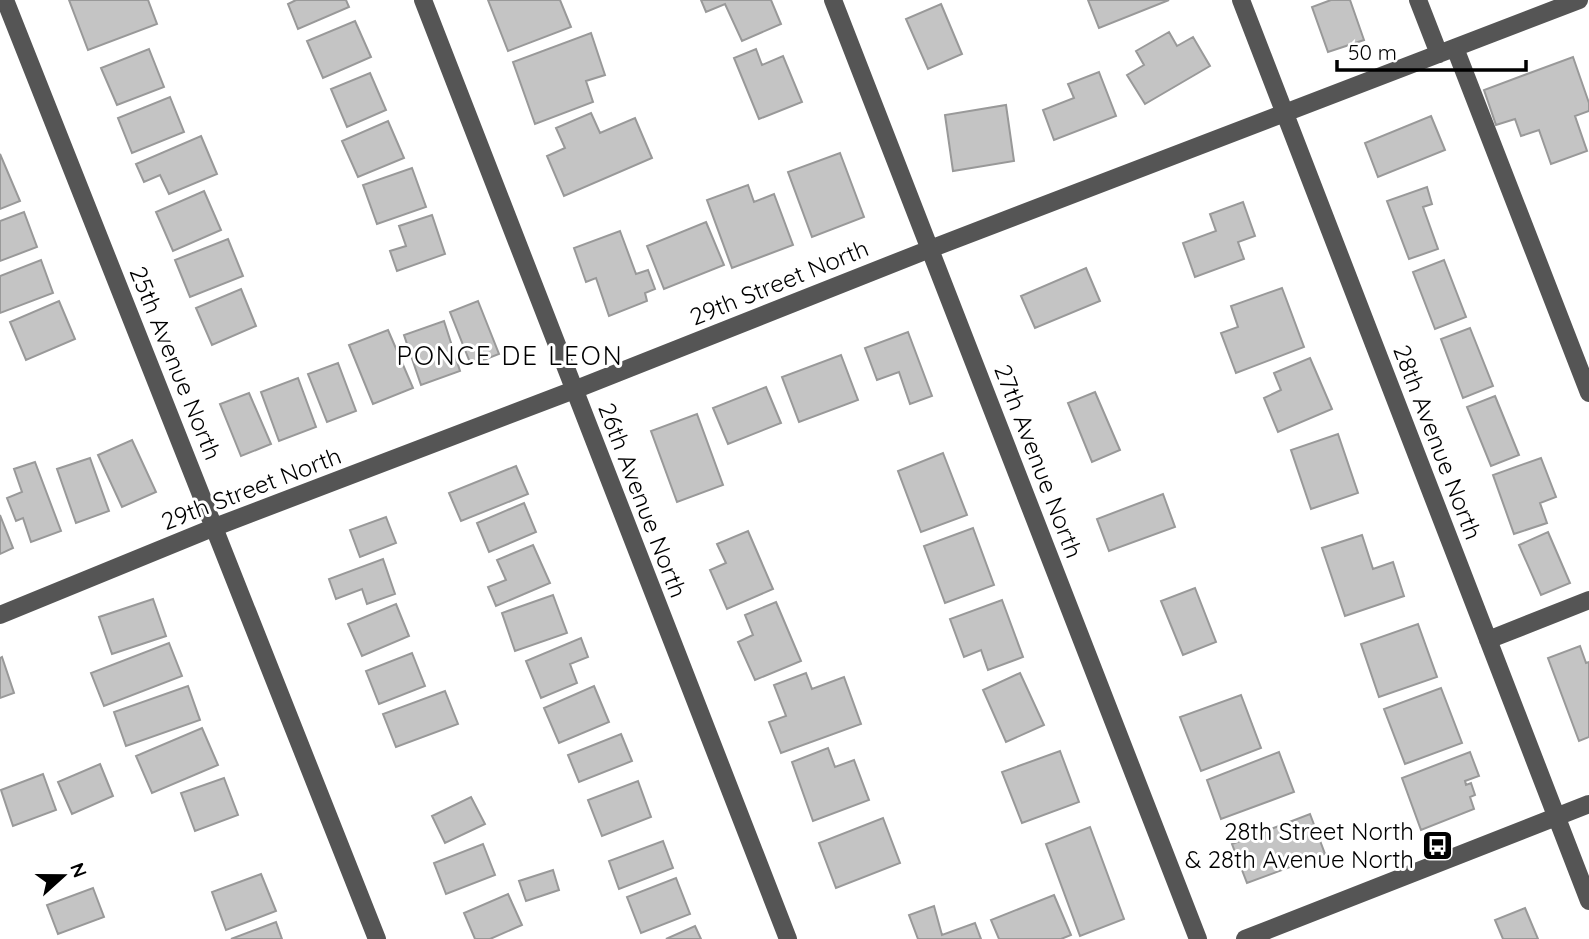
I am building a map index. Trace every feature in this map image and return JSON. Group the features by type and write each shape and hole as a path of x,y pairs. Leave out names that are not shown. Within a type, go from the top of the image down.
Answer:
{"street":[{"name":"25th Avenue North","path":"5,0 377,939"},
{"name":"26th Avenue North","path":"423,0 788,939"},
{"name":"27th Avenue North","path":"833,0 1198,939"},
{"name":"28th Avenue North","path":"1241,0 1589,901"},
{"path":"1418,0 1447,51 1589,393"},
{"name":"29th Street North","path":"0,615 215,527 1579,0"},
{"path":"1488,640 1589,600"},
{"path":"1245,939 1589,804"}],"building":[{"path":"69,0 148,0 157,24 88,50"},
{"path":"296,0 346,0 349,7 298,29 288,4"},
{"path":"488,0 560,0 571,27 508,51"},
{"path":"701,0 771,0 781,24 742,41 725,4 706,12"},
{"path":"1088,0 1169,0 1099,28"},
{"path":"1331,0 1350,0 1364,40 1328,52 1312,7"},
{"path":"941,4 962,54 928,69 906,19"},
{"path":"355,21 371,57 323,78 307,41"},
{"path":"1169,32 1177,46 1193,37 1210,66 1145,104 1127,75 1144,65 1136,51"},
{"path":"591,33 605,75 586,81 593,102 535,124 513,62"},
{"path":"149,49 164,87 117,105 101,68"},
{"path":"756,49 762,65 783,56 802,102 759,119 734,58"},
{"path":"1573,57 1589,103 1589,111 1575,116 1587,151 1551,164 1539,130 1521,136 1515,119 1496,125 1484,90"},
{"path":"1099,72 1116,116 1054,140 1043,110 1074,98 1068,84"},
{"path":"370,73 386,110 347,127 331,89"},
{"path":"170,97 184,132 132,153 118,118"},
{"path":"1006,105 1014,161 953,171 945,115"},
{"path":"591,113 600,133 635,118 652,158 564,196 547,156 565,148 556,128"},
{"path":"1431,116 1445,150 1378,177 1365,143"},
{"path":"388,121 404,158 358,177 342,141"},
{"path":"201,136 217,174 169,194 160,175 144,182 136,164"},
{"path":"840,153 864,217 812,237 788,172"},
{"path":"0,154 20,201 0,209"},
{"path":"412,168 426,207 377,224 363,185"},
{"path":"748,185 754,202 774,194 793,245 732,268 707,200"},
{"path":"1427,187 1432,204 1423,207 1438,249 1409,259 1387,201"},
{"path":"204,191 221,230 173,251 156,212"},
{"path":"1243,202 1255,236 1238,242 1244,259 1195,277 1183,243 1216,231 1210,214"},
{"path":"24,212 37,247 0,261 0,221"},
{"path":"432,215 445,254 397,271 390,251 406,246 399,226"},
{"path":"706,222 724,265 664,289 647,246"},
{"path":"620,231 636,274 648,270 655,289 645,293 647,301 609,316 596,278 586,282 574,248"},
{"path":"228,239 243,276 190,297 175,260"},
{"path":"41,260 53,293 0,313 0,276"},
{"path":"1444,260 1466,317 1435,329 1413,272"},
{"path":"1086,268 1100,301 1035,328 1021,296"},
{"path":"1282,288 1304,347 1236,373 1221,333 1238,327 1231,306"},
{"path":"241,289 256,326 212,345 196,308"},
{"path":"59,301 75,339 26,360 10,322"},
{"path":"478,301 499,354 471,365 450,312"},
{"path":"444,321 460,371 421,385 404,335"},
{"path":"1470,328 1493,386 1463,398 1441,339"},
{"path":"388,330 413,388 373,404 349,345"},
{"path":"908,332 932,396 910,404 899,372 877,380 865,348"},
{"path":"841,355 858,400 799,422 782,377"},
{"path":"1310,358 1332,409 1278,432 1264,398 1281,390 1274,373"},
{"path":"338,363 356,411 327,422 308,374"},
{"path":"298,378 316,427 279,441 261,392"},
{"path":"766,387 781,423 728,444 713,408"},
{"path":"1095,392 1120,450 1092,462 1068,403"},
{"path":"249,393 271,444 241,456 220,404"},
{"path":"1495,396 1519,455 1491,466 1467,407"},
{"path":"697,414 723,485 677,502 651,431"},
{"path":"1338,434 1358,493 1311,509 1291,450"},
{"path":"132,440 156,492 122,507 98,455"},
{"path":"943,453 967,515 921,532 898,471"},
{"path":"90,458 109,511 76,523 57,469"},
{"path":"1541,458 1556,497 1540,503 1547,523 1514,534 1493,475"},
{"path":"35,462 61,531 31,542 23,518 16,521 7,498 22,492 14,469"},
{"path":"516,466 528,494 461,521 449,493"},
{"path":"1163,494 1175,527 1109,551 1097,519"},
{"path":"524,503 536,532 489,552 477,523"},
{"path":"0,515 13,548 0,554"},
{"path":"386,517 396,543 360,557 350,530"},
{"path":"973,528 994,585 945,603 924,546"},
{"path":"748,531 773,589 727,609 710,570 726,563 717,544"},
{"path":"1548,532 1570,583 1541,595 1519,545"},
{"path":"1362,535 1373,569 1393,562 1404,596 1345,616 1322,548"},
{"path":"533,545 550,583 496,606 488,587 506,580 497,560"},
{"path":"383,559 395,594 367,604 362,589 336,599 329,579"},
{"path":"1195,588 1216,642 1183,655 1161,601"},
{"path":"553,595 567,633 515,651 502,613"},
{"path":"153,599 166,636 112,654 99,617"},
{"path":"1002,600 1023,657 988,670 981,650 964,657 950,619"},
{"path":"776,602 801,661 755,680 738,642 753,635 745,615"},
{"path":"396,604 409,636 362,656 348,624"},
{"path":"1418,624 1437,677 1379,697 1361,644"},
{"path":"581,638 588,657 570,664 577,683 541,698 526,661"},
{"path":"169,643 182,676 104,706 91,673"},
{"path":"1580,646 1586,663 1589,662 1589,737 1579,741 1548,658"},
{"path":"412,653 425,686 379,704 366,671"},
{"path":"2,657 14,693 0,698 0,658"},
{"path":"806,673 812,689 844,677 861,724 781,753 769,722 786,716 774,685"},
{"path":"1020,673 1044,725 1006,742 983,690"},
{"path":"188,686 200,720 126,746 114,712"},
{"path":"594,686 609,722 559,743 544,708"},
{"path":"1441,688 1462,743 1405,764 1384,709"},
{"path":"445,691 458,724 396,747 383,714"},
{"path":"1241,695 1261,748 1201,771 1180,717"},
{"path":"202,728 218,765 152,793 136,756"},
{"path":"621,734 632,761 579,782 568,755"},
{"path":"828,748 835,767 854,760 869,800 813,821 792,762"},
{"path":"1060,751 1079,802 1022,823 1002,772"},
{"path":"1279,752 1294,792 1221,819 1207,780"},
{"path":"1470,752 1479,776 1465,781 1466,785 1471,783 1475,795 1470,797 1474,809 1421,830 1402,778"},
{"path":"100,764 113,796 72,814 58,782"},
{"path":"43,774 56,810 13,826 1,790"},
{"path":"224,778 238,815 195,831 181,793"},
{"path":"638,781 651,817 602,836 588,800"},
{"path":"471,797 485,824 445,843 432,816"},
{"path":"1310,814 1325,854 1247,883 1232,844"},
{"path":"883,818 900,863 836,888 819,843"},
{"path":"1090,827 1124,919 1080,936 1046,844"},
{"path":"663,841 673,868 619,889 609,861"},
{"path":"483,844 495,875 446,894 434,863"},
{"path":"553,870 559,890 526,901 519,881"},
{"path":"261,874 276,911 226,930 212,892"},
{"path":"676,878 690,914 641,933 627,897"},
{"path":"93,888 104,917 58,934 47,905"},
{"path":"508,894 522,925 490,939 475,939 464,913"},
{"path":"1054,895 1071,935 1061,939 999,939 991,920"},
{"path":"934,906 942,935 975,923 981,939 918,939 909,915"},
{"path":"1525,908 1538,939 1503,939 1495,920"},
{"path":"276,922 282,939 231,939"},
{"path":"695,926 701,939 666,939"}],"place":[{"name":"28th Street North & 28th Avenue North","path":"1437,845"}],"district":[{"name":"PONCE DE LEON","path":"510,355"}]}
